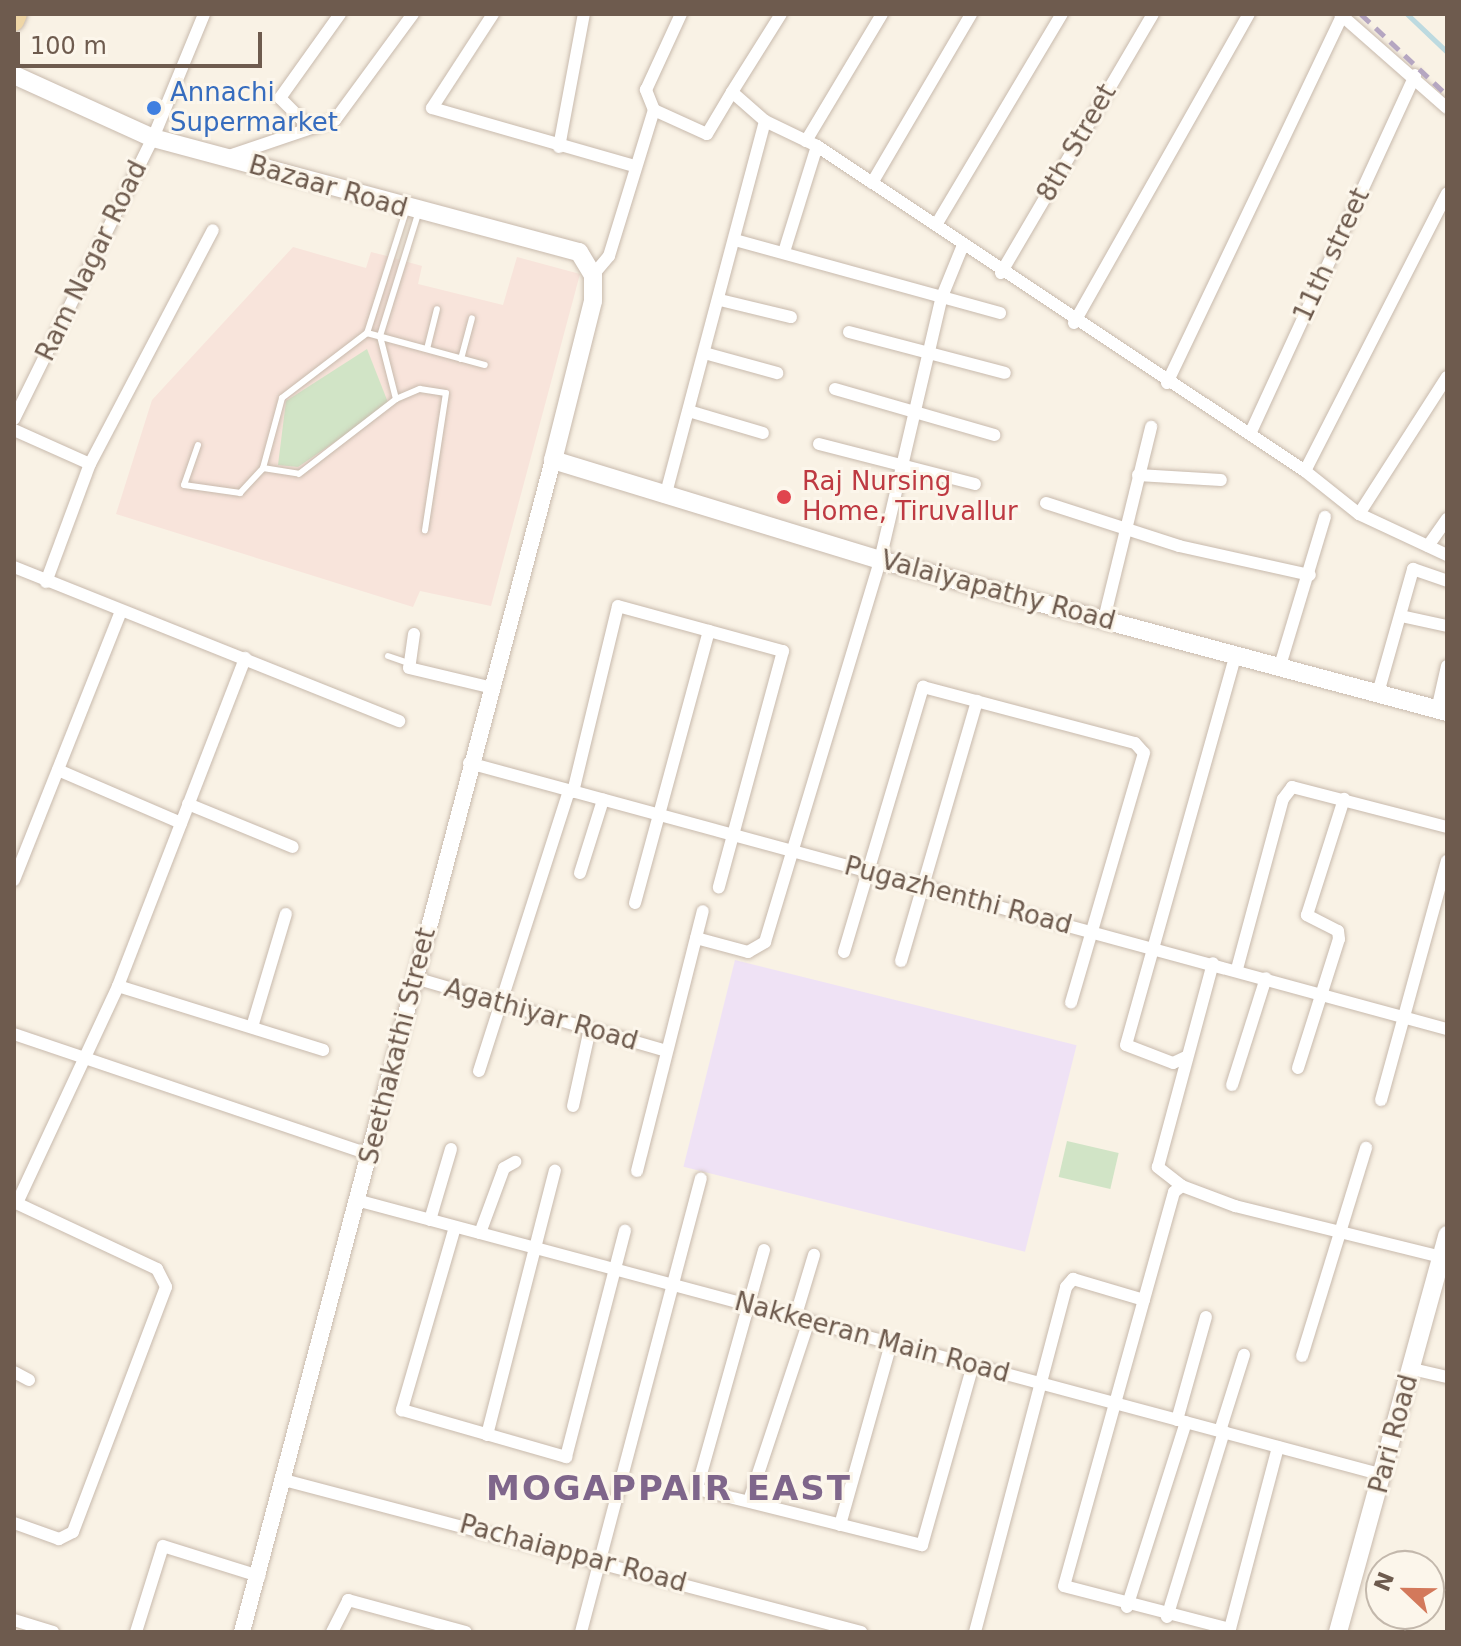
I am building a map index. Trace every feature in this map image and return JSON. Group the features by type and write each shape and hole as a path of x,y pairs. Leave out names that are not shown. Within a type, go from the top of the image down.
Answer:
{"main road":[{"path":"14,21 17,14"},
{"name":"Bazaar Road","path":"14,75 153,138 412,213 579,252 593,275"},
{"path":"553,460 593,301 593,275"},
{"name":"Valaiyapathy Road","path":"553,460 665,497 880,560 1442,711"},
{"name":"Pari Road","path":"1343,1631 1447,1235"}],"street":[{"name":"Ram Nagar Road","path":"14,419 153,138 204,14"},
{"path":"309,127 280,98 340,14"},
{"path":"226,157 342,115 413,14"},
{"path":"493,14 432,108 559,147 634,166"},
{"path":"559,147 584,14"},
{"path":"593,275 609,256 634,166 654,110 646,90 681,14"},
{"path":"654,110 707,134 781,14"},
{"path":"784,252 811,143 882,14"},
{"path":"872,183 971,14"},
{"path":"936,225 1062,14"},
{"name":"8th Street","path":"1001,273 1153,14"},
{"path":"1074,323 1249,14"},
{"path":"1167,383 1341,15 1415,75 1447,108"},
{"name":"11th street","path":"1250,434 1415,75"},
{"path":"732,92 765,121 811,143 936,225 1074,323 1305,471 1359,514 1447,555"},
{"path":"665,497 708,354 765,121"},
{"path":"1305,471 1447,193"},
{"path":"46,582 90,464 213,230"},
{"path":"735,240 1000,313"},
{"path":"696,938 761,950 880,560 941,299 963,245"},
{"path":"720,300 791,317"},
{"path":"849,332 1005,373"},
{"path":"708,354 777,373"},
{"path":"1359,514 1447,377"},
{"path":"835,389 994,435"},
{"path":"692,412 763,433"},
{"path":"1104,619 1151,427"},
{"path":"14,430 90,464"},
{"path":"819,444 975,484"},
{"name":"Seethakathi Street","path":"242,1632 360,1201 489,687 553,460"},
{"path":"1138,475 1221,480"},
{"path":"1046,503 1125,524 1179,546 1310,575"},
{"path":"1279,669 1310,575 1325,517"},
{"path":"1428,546 1447,519"},
{"path":"14,567 120,614 245,658 399,721"},
{"path":"1378,693 1413,569 1447,581"},
{"path":"479,1071 571,792 618,606 783,651 719,887"},
{"path":"14,880 120,614"},
{"path":"1401,616 1447,626"},
{"path":"635,903 709,631"},
{"path":"414,634 405,662 489,687"},
{"path":"1186,1057 1173,1063 1129,1050 1133,1025 1159,948 1236,654"},
{"path":"14,1523 59,1539 73,1532 166,1287 157,1269 15,1202 118,986 245,658"},
{"path":"1442,711 1447,666"},
{"path":"844,952 923,687 1135,743 1144,753 1089,931 1071,1003"},
{"path":"901,961 921,883 977,701"},
{"name":"Pugazhenthi Road","path":"469,763 791,853 921,883 1447,1029"},
{"path":"58,770 181,823"},
{"path":"1237,969 1288,791 1298,785 1447,827"},
{"path":"1298,1068 1339,934 1307,915 1344,799"},
{"path":"580,873 603,800"},
{"path":"188,804 293,847"},
{"path":"1381,1100 1447,861"},
{"path":"637,1171 703,911"},
{"path":"252,1027 286,914"},
{"path":"1213,963 1158,1167 1182,1186 1340,1233 1441,1257"},
{"name":"Agathiyar Road","path":"415,978 667,1051"},
{"path":"1232,1085 1266,978"},
{"path":"118,986 323,1050"},
{"path":"573,1106 590,1029"},
{"path":"14,1034 84,1062 372,1155"},
{"path":"1302,1356 1366,1148"},
{"path":"430,1220 451,1149"},
{"path":"480,1233 504,1168 515,1162"},
{"path":"487,1435 555,1171"},
{"path":"581,1632 701,1179"},
{"path":"1182,1186 1171,1197 1117,1404 1061,1577 1068,1588 1127,1607 1230,1629 1278,1447"},
{"name":"Nakkeeran Main Road","path":"360,1201 1383,1475"},
{"path":"455,1227 402,1410 568,1456 625,1231"},
{"path":"764,1250 697,1489 926,1543 973,1365"},
{"path":"795,1318 814,1255"},
{"path":"975,1632 1069,1282 1144,1300"},
{"path":"1127,1607 1182,1421 1206,1317"},
{"path":"749,1501 809,1321"},
{"path":"840,1525 891,1343"},
{"path":"1167,1617 1244,1355"},
{"path":"1412,1369 1447,1377"},
{"path":"14,1372 29,1380"},
{"name":"Pachaiappar Road","path":"284,1480 601,1560 861,1632"},
{"path":"136,1632 163,1546 259,1576"},
{"path":"332,1632 348,1600 434,1628 466,1632"},
{"path":"14,1620 53,1632"}],"lane":[{"path":"198,445 184,485 240,493 263,468 282,398 367,333 412,213"},
{"path":"396,399 380,336 412,213"},
{"path":"427,349 437,309"},
{"path":"461,359 472,318"},
{"path":"367,333 485,365"},
{"path":"263,468 299,474 396,399 420,389 446,393 425,530"},
{"path":"388,656 405,662"}],"shaded area":[{"path":"293,247 366,268 371,252 383,255 422,266 418,284 503,305 517,257 580,274 491,606 420,591 413,607 116,514 152,400"},
{"path":"735,960 1077,1045 1025,1252 683,1167"}],"green space":[{"path":"367,349 389,405 298,467 278,465 286,401"},
{"path":"1067,1141 1119,1153 1110,1189 1059,1177"}],"waterway":[{"path":"1407,14 1447,52"}],"railway":[{"path":"1361,14 1447,95"}],"place":[{"name":"Annachi Supermarket","path":"154,108"},
{"name":"Raj Nursing Home, Tiruvallur","path":"784,497"}],"district":[{"name":"MOGAPPAIR EAST","path":"669,1489"}]}
